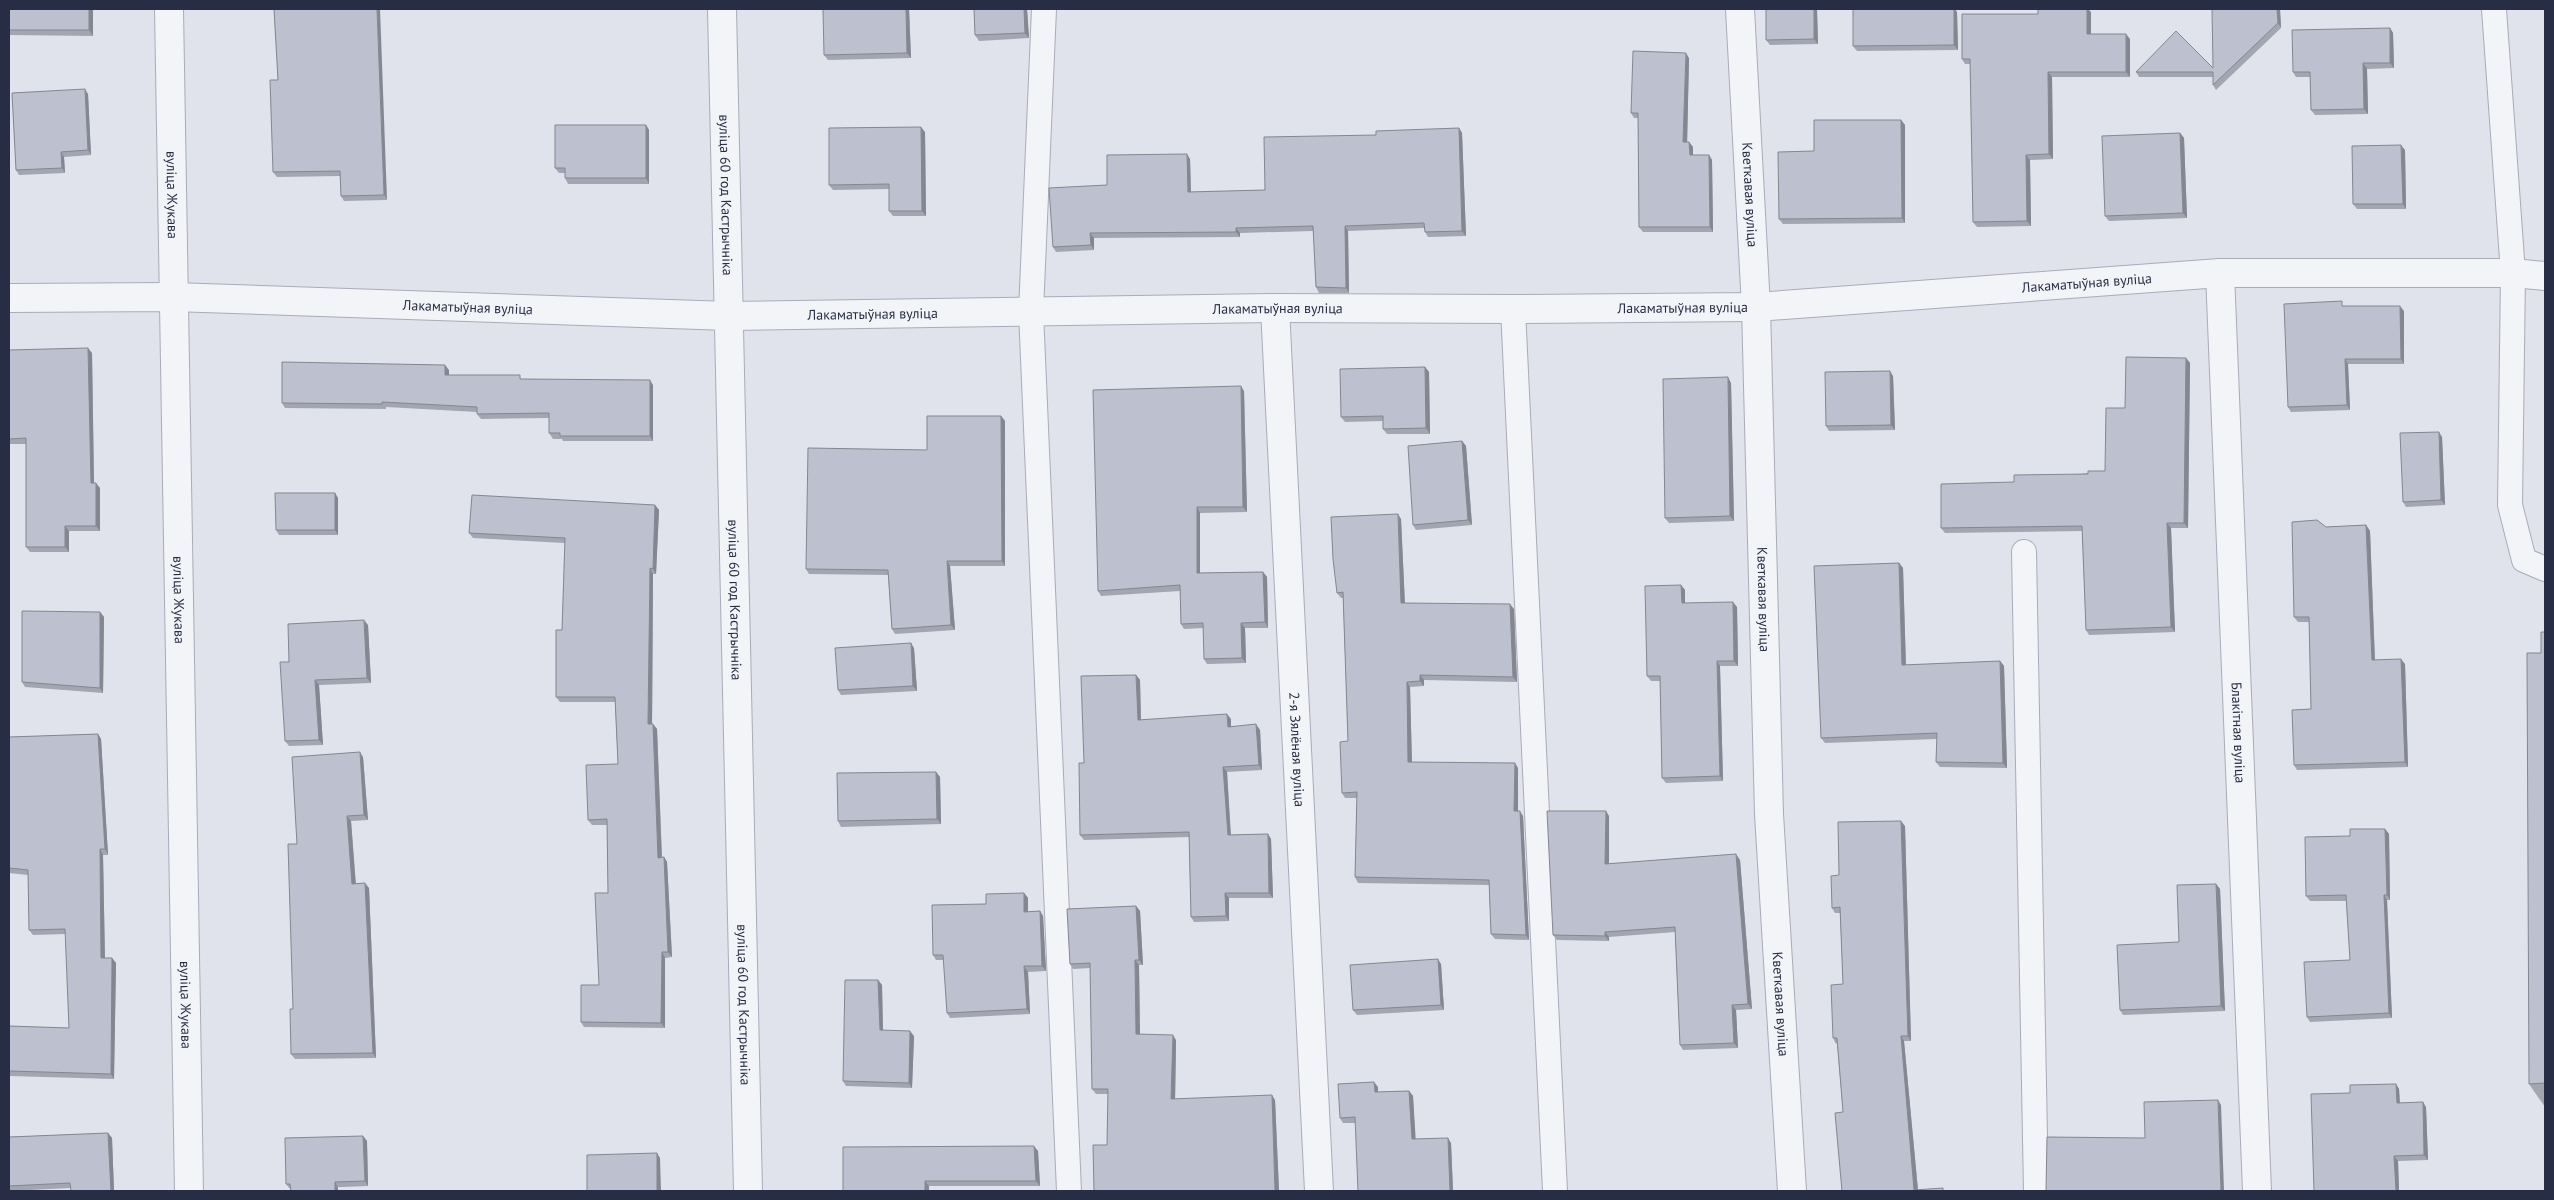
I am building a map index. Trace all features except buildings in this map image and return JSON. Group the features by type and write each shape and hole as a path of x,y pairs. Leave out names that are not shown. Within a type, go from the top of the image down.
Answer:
{"street":[{"name":"вуліца Жукава","path":"169,9 189,1191"},
{"name":"вуліца 60 год Кастрычніка","path":"722,9 748,1191"},
{"name":"Кветкавая вуліца","path":"1740,9 1756,307 1769,814 1792,1191"},
{"name":"Лакаматыўная вуліца","path":"9,298 174,297 729,316 1275,308 1756,307 2220,273 2513,273 2545,276"},
{"name":"Блакітная вуліца","path":"2220,273 2257,1191"},
{"name":"2-я Зялёная вуліца","path":"1275,308 1319,1191"}],"lane":[{"path":"1044,9 1031,312 1069,1191"},
{"path":"2494,9 2513,273 2510,505 2524,560 2545,569"},
{"path":"1512,309 1554,1191"},
{"path":"2024,552 2036,1191"}]}
